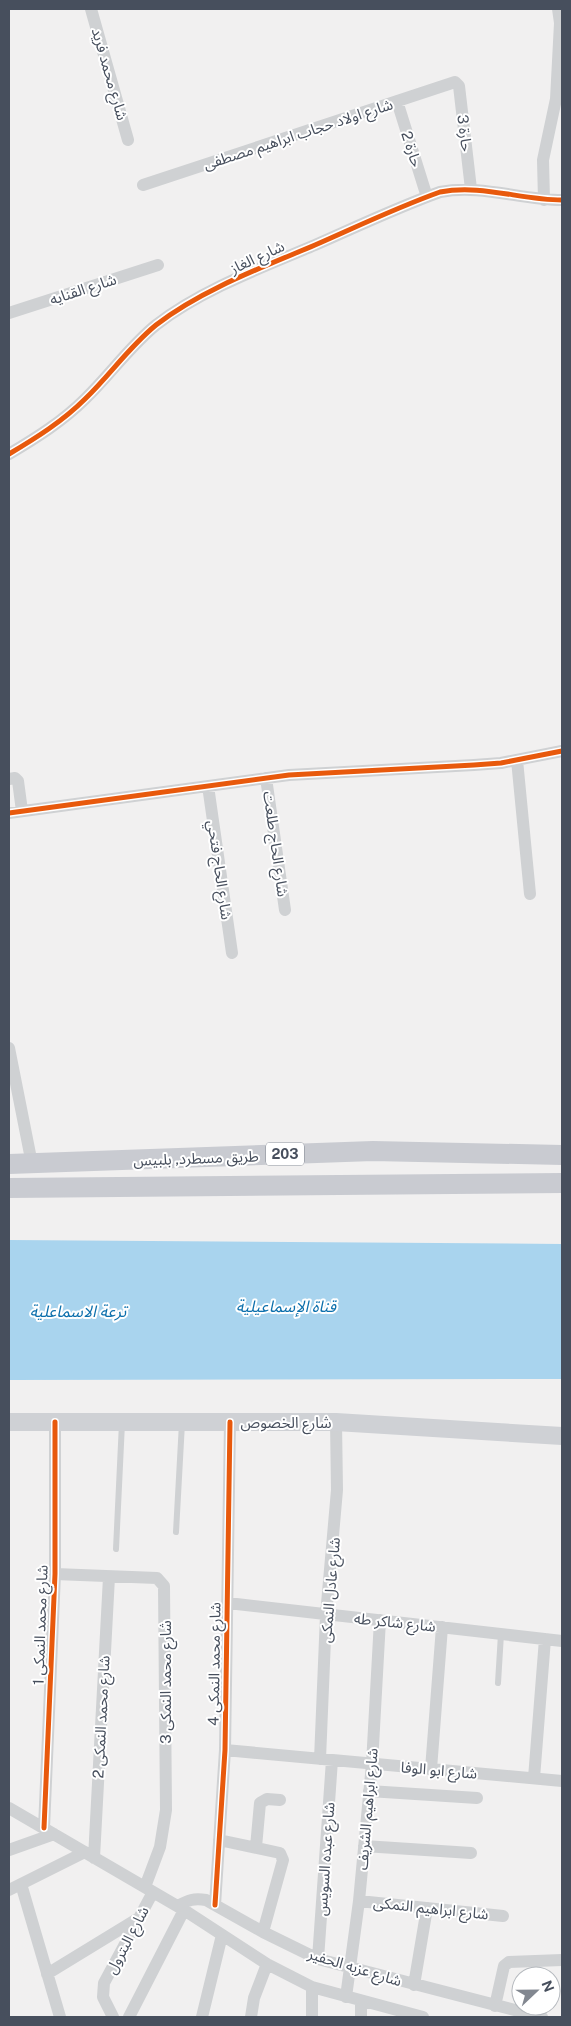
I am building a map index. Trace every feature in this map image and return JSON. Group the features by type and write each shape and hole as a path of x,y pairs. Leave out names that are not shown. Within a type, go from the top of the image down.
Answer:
{"main road":[{"name":"طريق مسطرد, بلبيس","path":"9,1164 373,1150 562,1155"},
{"name":"طريق مسطرد, بلبيس","path":"9,1188 562,1183"},
{"name":"شارع الخصوص","path":"9,1422 336,1422 562,1436"}],"street":[{"name":"شارع محمد فريد","path":"91,9 128,140"},
{"path":"544,200 543,160 556,99 560,23 558,9"},
{"name":"شارع اولاد حجاب ابراهيم مصطفى","path":"143,185 452,83"},
{"name":"حارة 3","path":"452,83 459,86 472,188"},
{"name":"حارة 2","path":"396,101 427,197"},
{"name":"شارع الغاز","path":"9,454 35,439 64,418 86,398 137,341 178,310 252,272 427,197 456,189 472,188 544,200 562,200"},
{"name":"شارع القنايه","path":"9,313 158,265"},
{"path":"9,778 15,778 18,781 15,812 316,772 474,765 518,760 562,751"},
{"path":"518,760 530,894"},
{"name":"شارع الحاج طلعت","path":"266,778 285,910"},
{"name":"شارع الحاج فتحي","path":"208,786 232,953"},
{"path":"9,1048 32,1164"},
{"name":"شارع محمد النمكى 1","path":"49,1831 55,1574 55,1422"},
{"name":"شارع محمد النمكى 4","path":"215,1905 226,1750 230,1422"},
{"name":"شارع عادل النمكى","path":"326,1759 326,1615 338,1490 336,1422"},
{"name":"شارع محمد النمكى 3","path":"55,1574 157,1578 165,1589 166,1810 160,1847 149,1890"},
{"name":"شارع محمد النمكى 2","path":"89,1855 109,1577"},
{"name":"شارع شاكر طه","path":"228,1603 562,1641"},
{"name":"شارع ابراهيم الشريف","path":"346,1997 359,1901 372,1764 380,1620"},
{"path":"431,1769 442,1627"},
{"path":"534,1778 545,1639"},
{"name":"شارع ابو الوفا","path":"226,1750 562,1781"},
{"name":"شارع عبده السويس","path":"318,1959 326,1759"},
{"path":"369,1791 478,1798"},
{"path":"256,1847 260,1803 267,1799 280,1800"},
{"name":"شارع عزبه الحفير","path":"9,1808 181,1908 267,1964 312,1987 418,2017"},
{"path":"9,1850 49,1831"},
{"path":"219,1840 280,1853 283,1860 262,1932"},
{"path":"364,1846 471,1853"},
{"path":"9,1890 89,1855"},
{"path":"21,1884 60,2017"},
{"name":"شارع البترول","path":"112,2017 103,1997 104,1983 137,1919 149,1890"},
{"name":"شارع عزبه الحفير","path":"181,1908 186,1901 206,1900 262,1932 318,1959 542,2017"},
{"name":"شارع ابراهيم النمكى","path":"359,1901 503,1916"},
{"path":"129,2017 181,1908"},
{"path":"414,1985 427,1908"},
{"path":"47,1974 137,1919"},
{"path":"202,2017 222,1934"},
{"path":"495,2006 504,1966 509,1962 562,1960"},
{"path":"251,2017 254,1998 267,1964"},
{"path":"312,1987 312,2017"},
{"path":"361,2001 361,2017"}],"lane":[{"path":"116,1549 122,1422"},
{"path":"176,1532 182,1422"},
{"path":"498,1683 501,1634"}],"water":[{"name":"ترعة الاسماعلية","path":"9,1240 562,1244 562,1379 9,1380"}],"cycle path":[{"path":"9,454 68,415 94,390 137,342 156,325 174,312 233,280 440,192 471,190 562,200"},
{"path":"9,813 289,775 501,763 562,751"},
{"path":"44,1828 55,1574 55,1422"},
{"path":"215,1905 225,1750 230,1422"}],"water label":[{"name":"قناة الإسماعيلية","path":"286,1306"}]}
